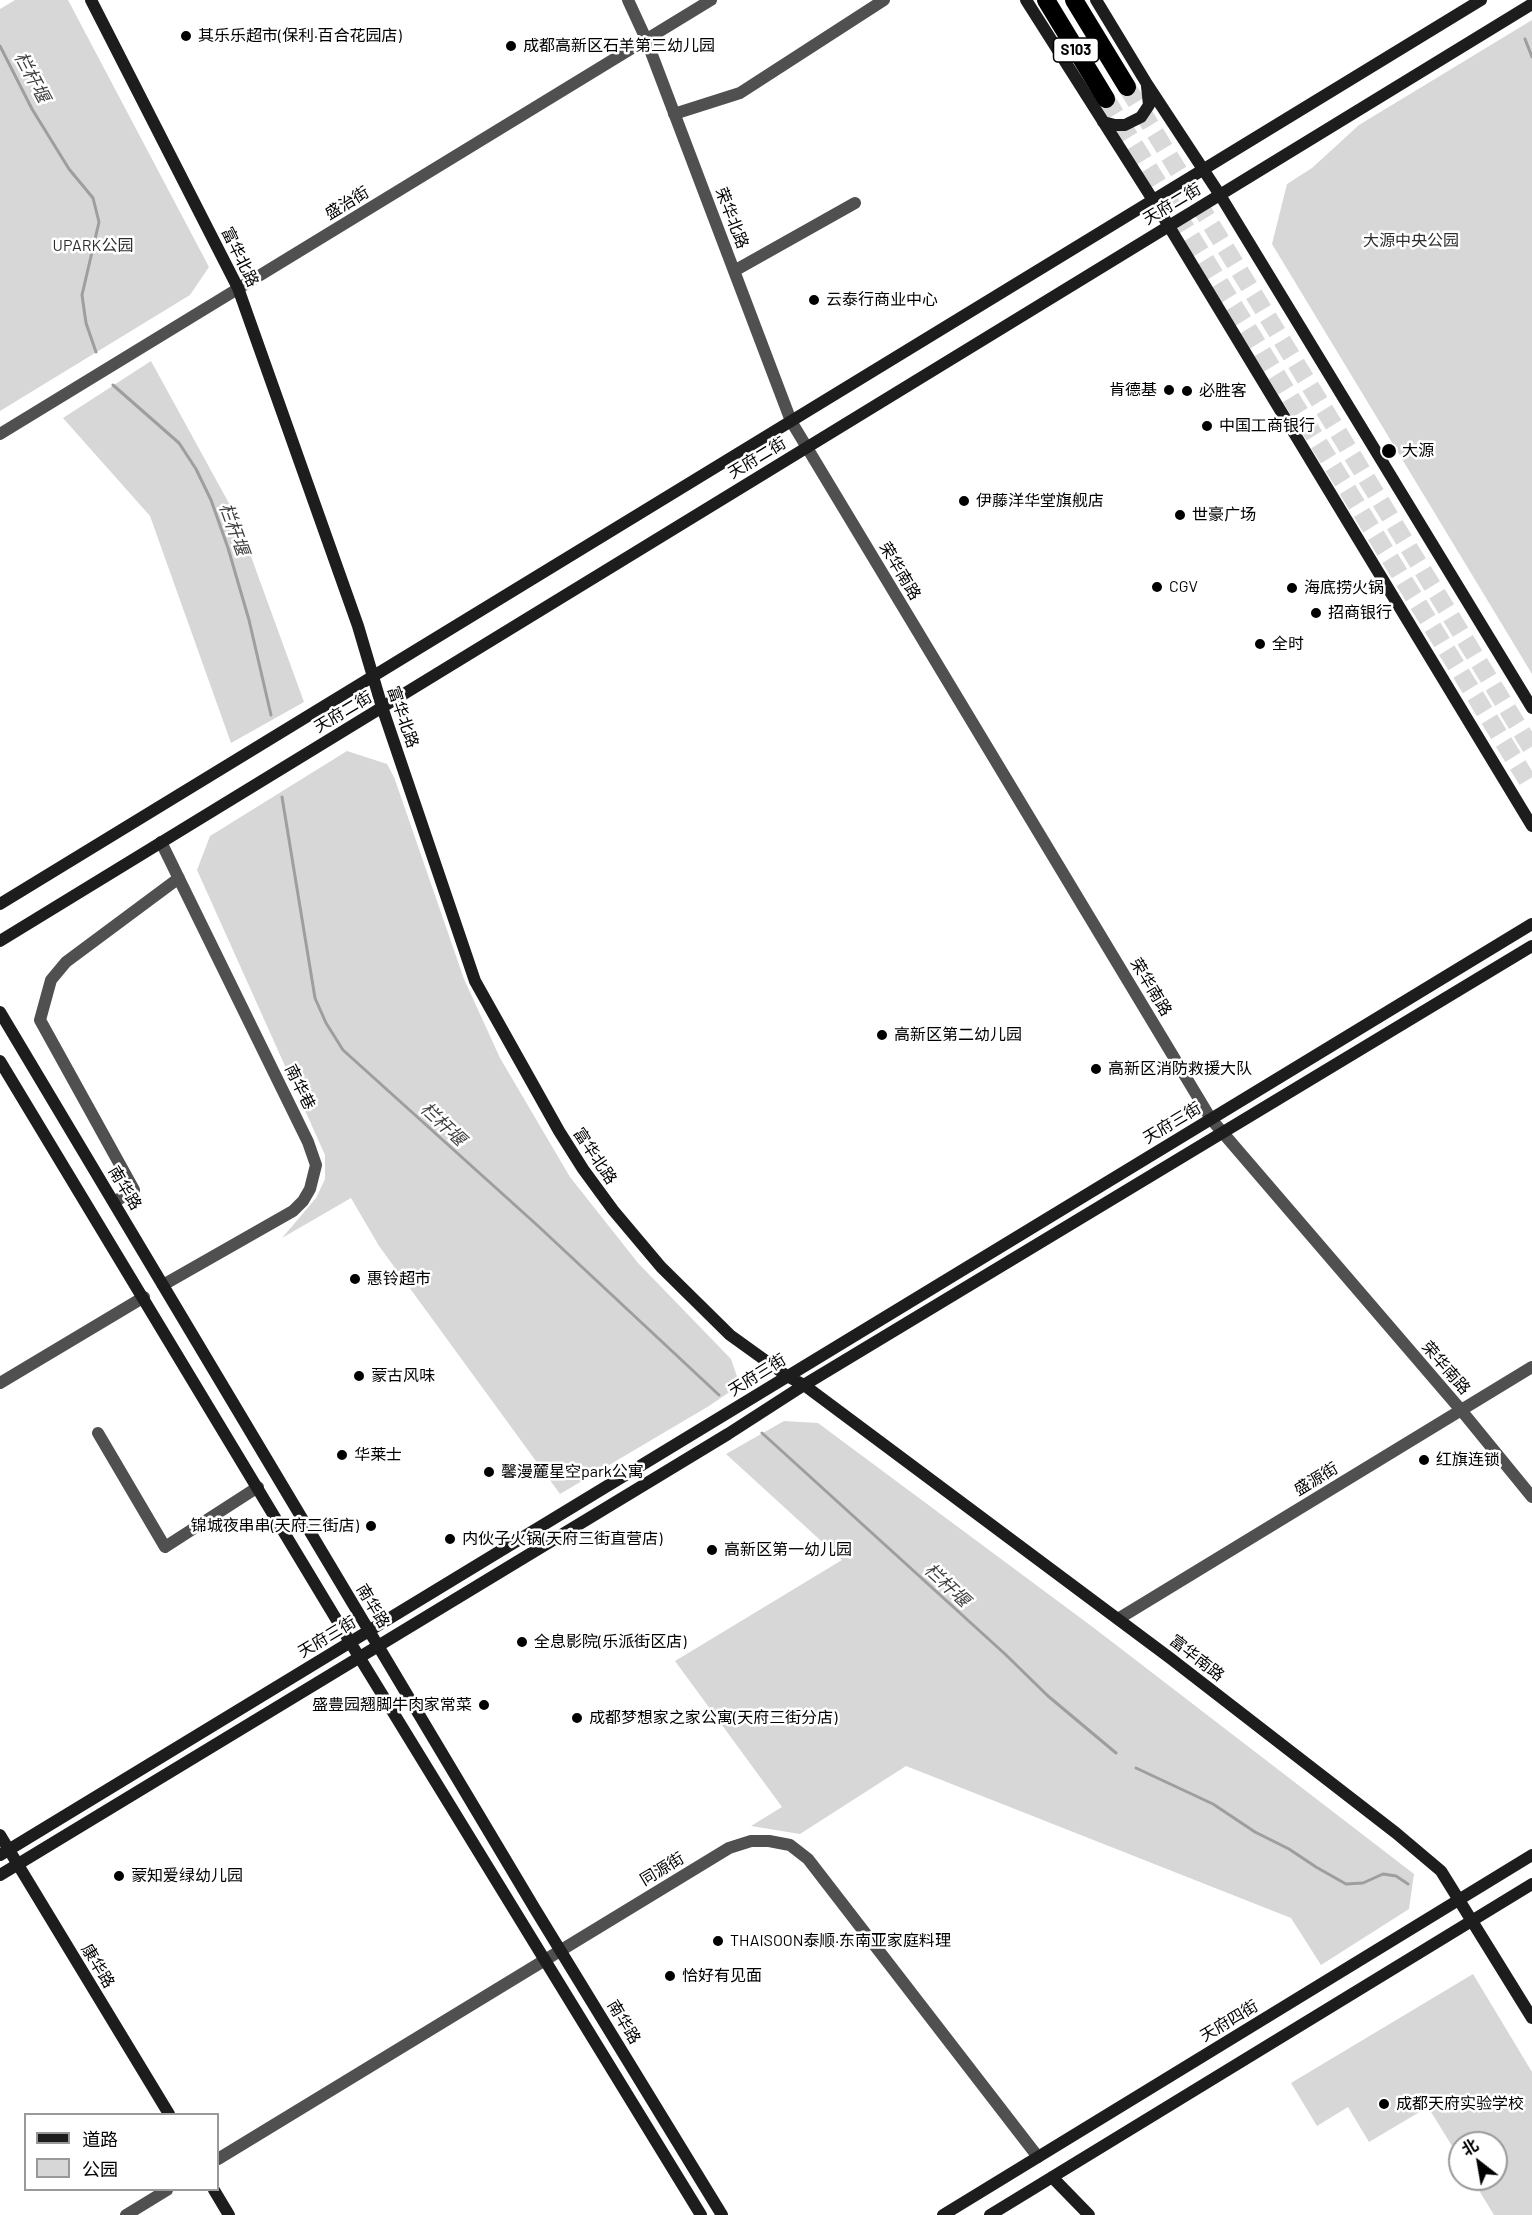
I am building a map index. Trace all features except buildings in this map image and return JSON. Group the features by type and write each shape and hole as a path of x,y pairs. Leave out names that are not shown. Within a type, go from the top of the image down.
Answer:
{"highway":[{"name":"S103","path":"1046,0 1106,99"},
{"name":"S103","path":"1074,0 1127,87"}],"main road":[{"name":"富华北路","path":"91,0 238,288 358,626 382,707 475,981 559,1131 613,1210 661,1267 730,1335 787,1376"},
{"path":"1026,0 1153,200 1532,826"},
{"path":"1096,0 1147,84 1220,195 1532,708"},
{"name":"天府二街","path":"0,904 1480,0"},
{"name":"天府二街","path":"0,941 1532,4"},
{"path":"1103,122 1125,125 1141,117 1149,105 1147,84"},
{"name":"天府三街","path":"4,1852 1532,924"},
{"name":"天府三街","path":"0,1875 728,1434 804,1385 1532,946"},
{"name":"南华路","path":"0,1012 378,1646 722,2215"},
{"path":"0,1061 350,1642 701,2215"},
{"name":"富华南路","path":"787,1376 804,1385 1118,1619 1396,1833 1441,1871 1532,2018"},
{"name":"康华路","path":"0,1835 4,1852 18,1864 168,2113"},
{"name":"天府四街","path":"943,2215 1532,1855"},
{"path":"990,2215 1532,1884"},
{"path":"1052,2177 1089,2215"},
{"path":"215,2191 229,2215"}],"street":[{"name":"荣华北路","path":"628,0 646,39 791,421 807,447"},
{"name":"盛治街","path":"0,434 711,0"},
{"path":"674,114 740,93 884,0"},
{"path":"734,271 855,202"},
{"name":"荣华南路","path":"807,447 1211,1119 1461,1410 1532,1497"},
{"name":"南华巷","path":"161,842 308,1142 316,1165 310,1189 293,1211 163,1285"},
{"path":"114,1202 134,1190 40,1020 51,980 66,962 179,878"},
{"path":"0,1383 144,1297"},
{"name":"盛源街","path":"1118,1619 1532,1367"},
{"path":"98,1433 165,1547 258,1487"},
{"name":"同源街","path":"219,2158 560,1949 729,1848 751,1840 769,1840 790,1845 808,1859 1038,2157"},
{"path":"126,2215 165,2191"}],"green space":[{"name":"UPARK公园","path":"15,0 68,0 209,267 190,295 0,411 0,9"},
{"name":"大源中央公园","path":"1532,20 1532,674 1272,244 1287,184 1312,168 1359,125"},
{"path":"151,361 237,518 304,702 231,743 150,516 63,418"},
{"path":"347,751 387,764 394,777 464,979 500,1058 570,1177 638,1263 731,1359 740,1385 709,1406 560,1494 379,1246 351,1198 282,1238 316,1198 325,1179 325,1155 197,870 210,836"},
{"path":"784,1421 818,1423 1094,1628 1414,1874 1409,1909 1321,1965 1291,1918 906,1766 800,1834 751,1826 782,1807 675,1661 842,1560 726,1454"},
{"path":"1473,1974 1532,2072 1532,2215 1494,2215 1479,2191 1508,2191 1508,2131 1448,2131 1448,2140 1428,2107 1369,2142 1348,2107 1317,2126 1291,2083"}],"waterway":[{"path":"1525,39 1532,57"},
{"name":"栏杆堰","path":"0,46 32,109 69,169 93,198 99,222 82,295 86,323 96,352"},
{"name":"栏杆堰","path":"113,385 179,443 196,469 211,500 249,620 271,715"},
{"name":"栏杆堰","path":"282,797 315,998 326,1023 343,1050 537,1225 719,1395"},
{"name":"栏杆堰","path":"762,1433 1005,1654 1048,1696 1116,1753"},
{"name":"栏杆堰","path":"1136,1768 1213,1804 1255,1832 1289,1849 1346,1884 1363,1883 1383,1874 1396,1876 1408,1884"}],"tunnel":[{"path":"1127,87 1532,749"},
{"path":"1106,99 1532,788"}],"place":[{"name":"其乐乐超市(保利·百合花园店)","path":"186,36"},
{"name":"成都高新区石羊第三幼儿园","path":"511,46"},
{"name":"云泰行商业中心","path":"814,300"},
{"name":"肯德基","path":"1169,390"},
{"name":"必胜客","path":"1187,391"},
{"name":"中国工商银行","path":"1207,426"},
{"name":"大源","path":"1389,451"},
{"name":"伊藤洋华堂旗舰店","path":"964,501"},
{"name":"世豪广场","path":"1180,515"},
{"name":"CGV","path":"1157,587"},
{"name":"海底捞火锅","path":"1292,588"},
{"name":"招商银行","path":"1316,613"},
{"name":"全时","path":"1260,644"},
{"name":"高新区第二幼儿园","path":"882,1035"},
{"name":"高新区消防救援大队","path":"1096,1069"},
{"name":"惠铃超市","path":"355,1279"},
{"name":"蒙古风味","path":"359,1376"},
{"name":"华莱士","path":"342,1455"},
{"name":"红旗连锁","path":"1424,1460"},
{"name":"馨漫麓星空park公寓","path":"489,1472"},
{"name":"锦城夜串串(天府三街店)","path":"371,1526"},
{"name":"内伙子火锅(天府三街直营店)","path":"450,1539"},
{"name":"高新区第一幼儿园","path":"712,1550"},
{"name":"全息影院(乐派街区店)","path":"522,1642"},
{"name":"盛豊园翘脚牛肉家常菜","path":"484,1705"},
{"name":"成都梦想家之家公寓(天府三街分店)","path":"577,1718"},
{"name":"蒙知爱绿幼儿园","path":"119,1876"},
{"name":"THAISOON泰顺·东南亚家庭料理","path":"718,1941"},
{"name":"恰好有见面","path":"670,1976"},
{"name":"成都天府实验学校","path":"1384,2104"}]}
